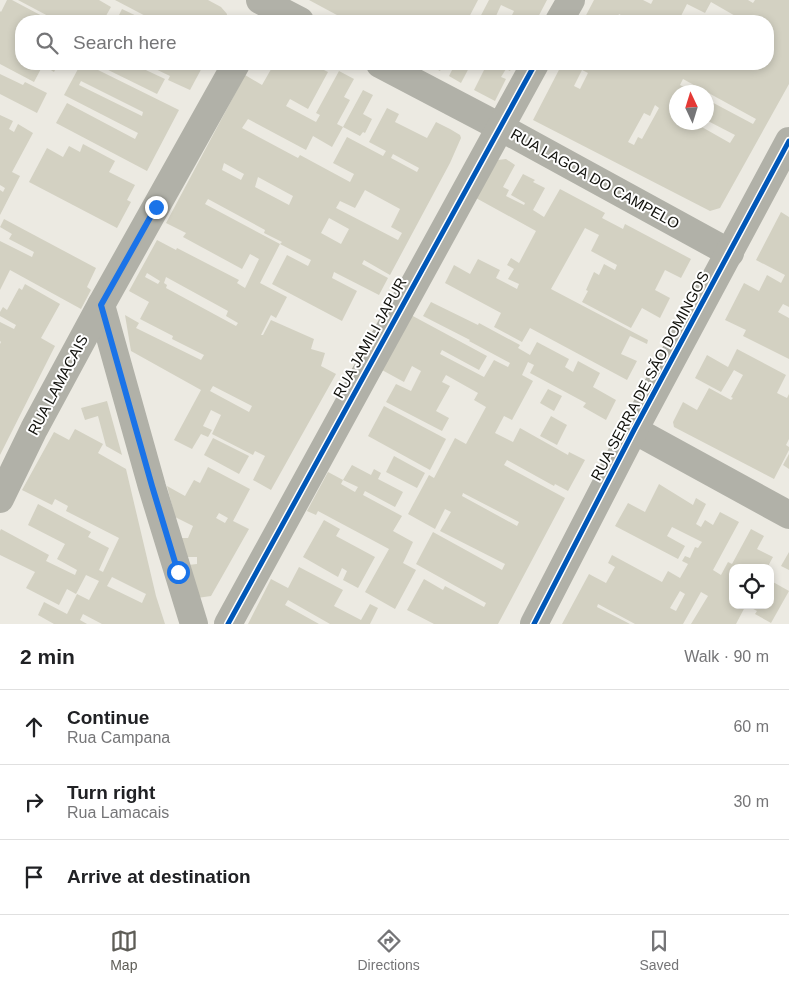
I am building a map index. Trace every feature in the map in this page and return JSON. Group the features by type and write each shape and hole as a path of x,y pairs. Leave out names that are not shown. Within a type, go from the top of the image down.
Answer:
{"street":[{"path":"562,15 571,0"},
{"path":"262,9 281,15"},
{"name":"RUA LAMACAIS","path":"0,499 34,429 101,305 233,70"},
{"name":"RUA LAGOA DO CAMPELO","path":"391,70 730,253"},
{"name":"RUA JAMILI JAPUR","path":"228,624 532,70"},
{"name":"RUA SERRA DE SÃO DOMINGOS","path":"534,624 634,430 789,141"},
{"path":"101,305 152,486 194,624"},
{"path":"634,430 789,515"}],"building":[{"path":"7,0 12,0 40,15 15,15 15,70 40,70 34,82 0,64 1,12"},
{"path":"18,0 99,0 111,7 106,15 46,15"},
{"path":"115,0 208,0 221,7 227,14 227,15 144,15"},
{"path":"309,0 478,0 470,15 337,15"},
{"path":"489,0 547,0 539,15 512,15 514,11 501,5 496,15 481,15"},
{"path":"594,0 643,0 651,4 653,0 748,0 753,3 755,0 789,0 789,84 720,208 710,211 533,120 559,70 582,70 774,70 774,15 734,15 711,2 705,13 687,4 682,15 586,15","holes":["582,70 588,73 580,89 574,86","655,105 659,108 642,139 638,137 634,145 628,142 644,113 650,116"]},
{"path":"122,9 134,15 119,15"},
{"path":"77,70 98,70 179,110 147,171 56,123 67,103 135,139 138,133 64,95","holes":["81,81 143,112 142,116 79,85"]},
{"path":"108,70 146,70 165,79 157,94"},
{"path":"158,70 201,70 190,90 168,80 170,76"},
{"path":"271,70 324,70 328,72 308,109 290,99 286,106 316,122 320,115 316,113 339,71 354,79 344,97 350,100 337,124 343,127 332,147 313,136 306,150 248,119 242,128 298,158 300,155 350,182 354,174 333,163 347,137 383,156 386,151 369,142 387,108 399,114 395,122 427,138 436,122 460,135 461,138 450,163 390,275 364,260 362,264 388,278 379,295 334,272 332,278 357,291 342,321 272,284 287,255 308,266 311,260 280,244 260,283 287,297 276,318 271,315 261,335 263,335 271,320 314,339 311,349 325,353 321,366 336,374 271,490 253,480 265,456 255,451 253,455 212,434 221,415 211,410 203,426 212,430 208,437 201,434 192,449 174,440 201,390 131,351 125,315 139,323 136,328 201,360 204,355 172,339 173,336 140,319 149,302 129,291 157,240 176,250 177,248 239,280 237,283 245,288 259,259 250,254 242,269 183,237 186,233 166,223 245,75 262,85","holes":["393,154 419,168 417,172 391,158","224,163 244,174 241,180 222,170","258,177 293,196 289,205 255,187","365,190 400,209 391,227 402,233 398,240 336,208 340,201 355,208","208,199 265,230 264,233 282,242 280,244 205,204","329,218 349,229 341,244 321,233","147,273 160,281 158,284 145,277","166,277 228,311 226,316 238,323 236,326 166,288 167,285 164,283","213,386 252,406 249,412 210,391"]},
{"path":"452,70 468,70 461,83 449,76"},
{"path":"484,70 505,70 501,77 506,79 495,101 474,90"},
{"path":"0,74 23,85 25,82 47,93 37,113 0,94"},
{"path":"363,90 373,95 363,114 372,119 365,133 363,132 360,136 343,127"},
{"path":"0,115 13,121 9,129 14,132 18,124 33,133 12,172 20,176 0,215 0,190 3,192 5,188 0,185"},
{"path":"83,144 115,161 109,172 135,185 127,200 131,202 117,228 29,182 47,148 63,157 69,146 80,152"},
{"path":"506,159 515,165 503,187 509,190 506,196 524,205 525,203 511,195 523,174 535,180 533,182 545,188 533,210 544,217 560,189 605,213 602,218 623,229 625,224 691,259 681,278 665,270 655,290 670,298 660,318 642,308 631,328 582,302 594,272 599,275 604,264 615,270 617,265 591,251 599,235 585,228 551,289 648,340 647,344 630,336 621,354 637,361 627,380 530,328 522,342 494,327 501,313 445,283 454,265 470,274 478,259 500,270 496,278 517,289 519,284 508,279 514,269 507,265 511,258 519,263 536,231 476,198 498,160"},
{"path":"781,212 789,217 789,307 783,304 778,312 789,318 789,359 743,336 746,330 725,320 744,283 759,291 767,275 781,283 785,275 756,260"},
{"path":"4,219 96,268 87,287 91,290 81,309 10,270 0,290 0,241 32,257 34,252 9,239 12,234 0,227"},
{"path":"25,284 60,304 41,338 55,346 0,455 0,322 14,329 16,325 0,316 0,312 3,307 7,310 19,288 22,290"},
{"path":"431,302 478,325 479,323 520,345 518,348 530,355 537,342 569,359 565,367 573,372 578,361 600,373 593,387 616,400 606,420 583,407 586,403 530,373 534,365 528,362 522,375 533,381 512,420 504,416 495,433 513,442 520,428 568,455 569,452 585,460 568,491 555,484 554,486 507,460 504,465 565,498 498,624 434,624 407,610 424,579 443,590 445,586 484,607 486,603 416,564 433,532 502,570 505,564 440,531 451,512 445,509 435,529 408,514 429,475 434,478 455,438 466,444 486,407 474,400 478,393 446,375 442,382 450,386 436,411 449,418 442,431 386,402 396,384 411,391 421,371 412,366 404,382 382,370 411,315 487,356 479,370 442,350 440,354 484,377 494,360 508,367 510,363 423,316","holes":["463,493 519,522 517,526 462,496"]},
{"path":"737,349 786,375 777,393 787,398 789,394 789,439 786,445 789,447 789,450 774,479 674,427 673,422 683,402 697,410 709,388 731,400 733,398 731,397 743,375 734,370 721,392 695,378 707,355 728,367"},
{"path":"548,389 562,396 554,411 540,403"},
{"path":"107,401 122,455 106,446 98,416 85,420 81,408"},
{"path":"384,406 446,439 430,470 368,436"},
{"path":"551,416 567,425 557,445 540,436"},
{"path":"75,429 103,444 98,453 126,469 156,596 165,624 102,624 83,614 80,620 87,624 54,624 38,615 44,602 67,614 77,594 89,600 99,581 86,575 76,594 67,589 59,605 26,588 35,572 0,555 1,529 49,555 46,561 75,575 77,570 57,559 65,544 28,525 38,504 91,532 88,537 109,548 99,570 103,572 119,538 66,511 68,506 55,499 52,505 22,490 54,432 69,440","holes":["112,577 146,594 142,603 107,586"]},
{"path":"213,438 249,456 239,474 204,455"},
{"path":"789,454 789,469 783,465"},
{"path":"394,456 425,473 417,488 386,472"},
{"path":"352,465 371,475 374,469 381,473 378,479 403,492 395,507 365,491 363,495 402,516 393,531 413,542 403,563 416,570 395,609 365,592 389,549 318,511 316,515 307,511 328,472 343,480","holes":["343,480 358,487 355,492 341,484"]},
{"path":"208,467 250,489 233,521 249,529 211,596 197,598 188,565 197,564 197,557 186,557 181,538 188,538 193,526 175,517 167,486 185,496 194,480 200,483","holes":["219,513 228,518 225,523 216,518"]},
{"path":"659,484 693,505 696,498 706,504 696,524 701,527 705,520 713,525 720,512 739,522 713,570 721,575 728,562 732,564 729,564 729,609 744,609 736,624 691,624 708,596 701,592 683,624 635,624 598,604 597,607 630,624 562,624 589,574 606,583 615,567 608,563 612,555 662,582 668,571 680,578 688,564 682,561 685,556 690,558 695,547 698,548 702,542 672,527 667,536 685,546 678,559 615,526 628,503 645,512","holes":["680,591 685,594 676,611 670,608"]},
{"path":"324,520 340,529 336,536 375,557 358,588 343,580 347,571 342,568 338,577 303,557"},
{"path":"751,529 764,536 757,549 773,557 769,564 732,564"},
{"path":"789,552 789,570 781,566"},
{"path":"299,567 343,590 334,606 361,620 370,604 378,608 370,624 330,624 288,600 285,605 319,624 248,624 271,579 288,588"},
{"path":"774,583 789,591 771,623 755,614 757,611 753,609 774,609"}],"cycle path":[{"path":"228,624 532,70"},
{"path":"534,624 634,430 789,141"}],"route":[{"path":"156,207 101,305 178,572"}]}
